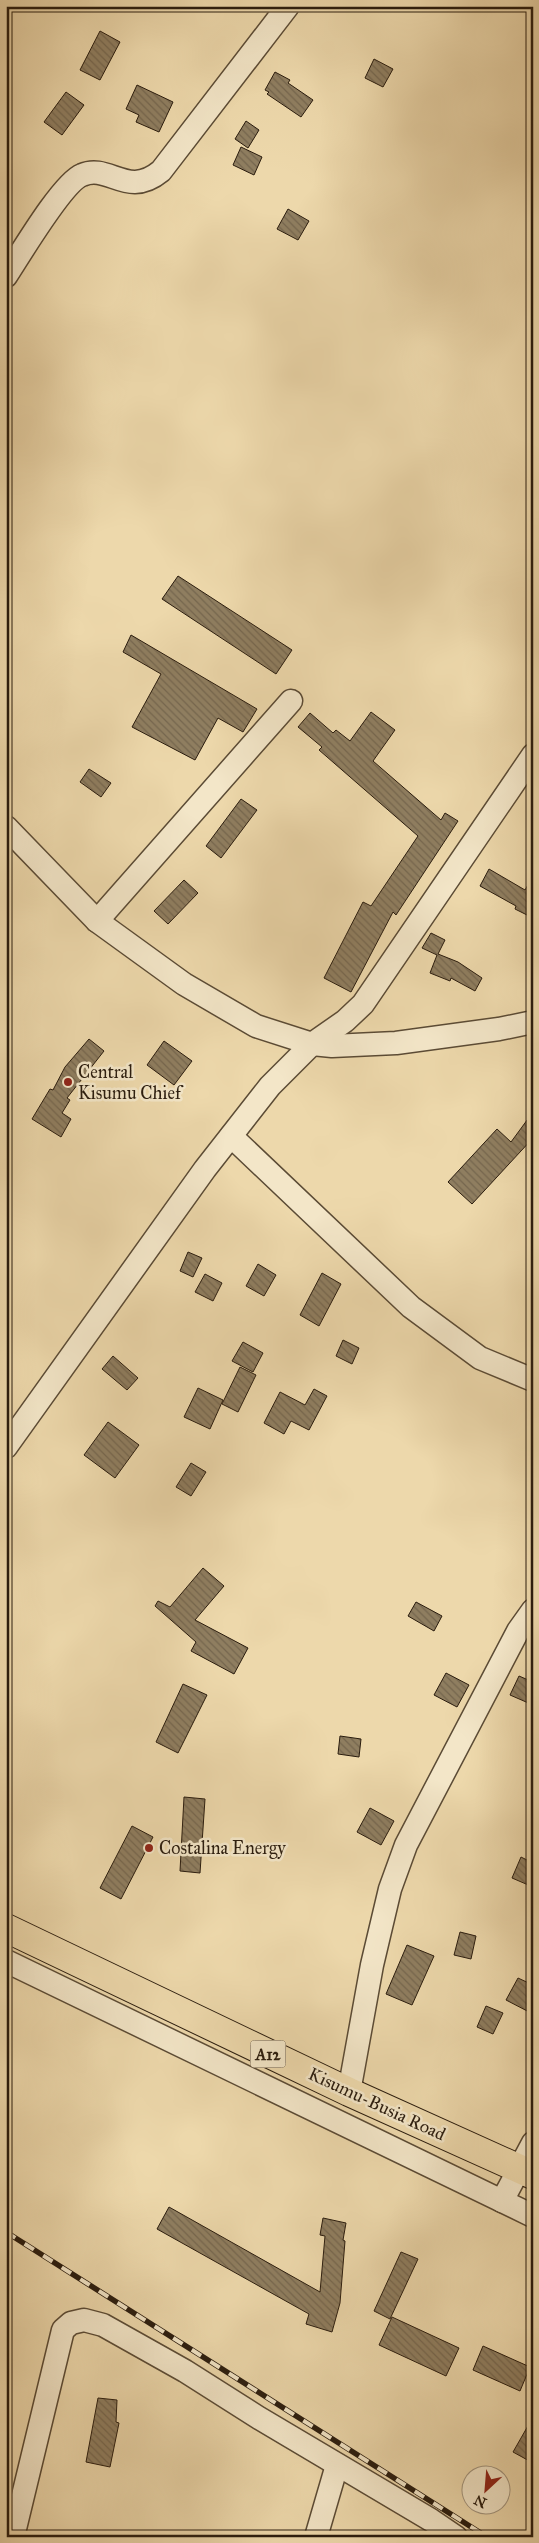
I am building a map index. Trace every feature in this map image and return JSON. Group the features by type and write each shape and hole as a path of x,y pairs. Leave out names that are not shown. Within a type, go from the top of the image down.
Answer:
{"highway":[{"name":"Kisumu-Busia Road","path":"6,1928 349,2092 526,2171"}],"street":[{"path":"6,276 64,191 82,174 95,173 135,183 151,180 162,171 288,6"},
{"path":"97,921 291,701"},
{"path":"6,1447 231,1136 270,1086 312,1044 345,1021 363,1004 533,755"},
{"path":"6,827 97,921 184,984 248,1021 312,1044 332,1046 396,1043 499,1030 533,1022"},
{"path":"231,1136 411,1307 480,1358 533,1380"},
{"path":"349,2092 372,1965 390,1888 406,1846 518,1631 533,1610"},
{"path":"6,1961 533,2216"},
{"path":"502,2201 526,2171 533,2143"},
{"path":"13,2537 63,2330 71,2323 84,2320 103,2325 140,2344 337,2465 432,2520 456,2537"},
{"path":"316,2537 337,2465"}],"building":[{"path":"100,31 120,42 100,80 80,70"},
{"path":"374,59 393,69 383,87 365,78"},
{"path":"275,72 290,80 288,83 313,100 301,117 267,94 269,92 265,90"},
{"path":"137,85 173,102 159,132 136,122 139,115 126,109"},
{"path":"66,92 84,105 62,135 44,122"},
{"path":"246,121 259,130 248,148 235,139"},
{"path":"241,147 262,157 254,175 233,165"},
{"path":"288,209 309,221 298,240 277,229"},
{"path":"178,576 292,650 276,674 162,599"},
{"path":"131,635 257,709 243,732 218,718 195,760 132,727 161,674 123,652"},
{"path":"371,712 395,730 373,761 441,820 445,813 458,821 396,915 393,912 351,992 324,978 363,902 371,906 418,836 319,750 322,747 298,727 310,713 333,733 336,730 350,741"},
{"path":"89,769 111,783 101,797 80,782"},
{"path":"241,799 257,810 221,858 206,846"},
{"path":"489,869 525,890 533,876 533,918 515,909 516,906 480,886"},
{"path":"184,880 198,893 168,924 154,911"},
{"path":"431,933 445,940 438,954 458,962 482,978 475,991 451,978 450,981 430,973 437,955 422,948"},
{"path":"89,1039 104,1051 67,1098 70,1100 62,1113 71,1119 61,1137 32,1119 50,1089 53,1090 65,1067"},
{"path":"164,1041 192,1061 174,1085 147,1065"},
{"path":"533,1112 533,1138 472,1204 448,1182 497,1129 511,1142"},
{"path":"188,1252 202,1258 193,1277 180,1271"},
{"path":"258,1264 276,1275 264,1296 246,1286"},
{"path":"322,1273 341,1284 319,1326 300,1315"},
{"path":"205,1274 222,1283 213,1301 195,1292"},
{"path":"343,1340 359,1348 352,1364 336,1356"},
{"path":"243,1342 263,1353 253,1372 232,1361"},
{"path":"113,1356 138,1378 127,1390 102,1369"},
{"path":"240,1367 256,1375 238,1412 222,1404"},
{"path":"198,1388 223,1400 210,1429 184,1417"},
{"path":"314,1389 327,1396 309,1430 291,1421 284,1434 264,1423 280,1392 305,1405"},
{"path":"108,1422 139,1445 115,1478 84,1455"},
{"path":"191,1463 206,1472 191,1496 176,1487"},
{"path":"203,1568 224,1586 195,1620 248,1648 234,1674 191,1651 196,1642 155,1606 158,1601 170,1607"},
{"path":"416,1602 442,1616 434,1631 408,1616"},
{"path":"446,1673 469,1685 457,1707 434,1695"},
{"path":"519,1676 533,1682 533,1705 510,1695"},
{"path":"183,1684 207,1695 178,1753 156,1742"},
{"path":"340,1736 361,1739 359,1757 338,1754"},
{"path":"184,1797 205,1799 200,1873 180,1871"},
{"path":"370,1808 394,1821 381,1845 357,1832"},
{"path":"132,1826 153,1837 121,1899 100,1888"},
{"path":"521,1857 533,1863 533,1887 512,1878"},
{"path":"460,1932 476,1936 471,1959 454,1955"},
{"path":"407,1945 434,1956 412,2005 386,1994"},
{"path":"518,1978 533,1985 533,2014 506,2000"},
{"path":"486,2006 503,2013 493,2034 477,2027"},
{"path":"169,2207 320,2292 325,2236 320,2235 323,2218 346,2223 343,2240 345,2241 340,2303 332,2332 306,2324 309,2314 157,2229"},
{"path":"401,2252 418,2259 390,2319 374,2311"},
{"path":"392,2317 459,2348 446,2376 379,2345"},
{"path":"483,2346 530,2367 520,2391 473,2370"},
{"path":"98,2398 117,2400 116,2422 119,2423 110,2467 86,2462"},
{"path":"533,2417 533,2463 513,2452"}],"railway":[{"path":"6,2232 487,2537"}],"place":[{"name":"Central Kisumu Chief","path":"68,1082"},
{"name":"Costalina Energy","path":"149,1848"}]}
